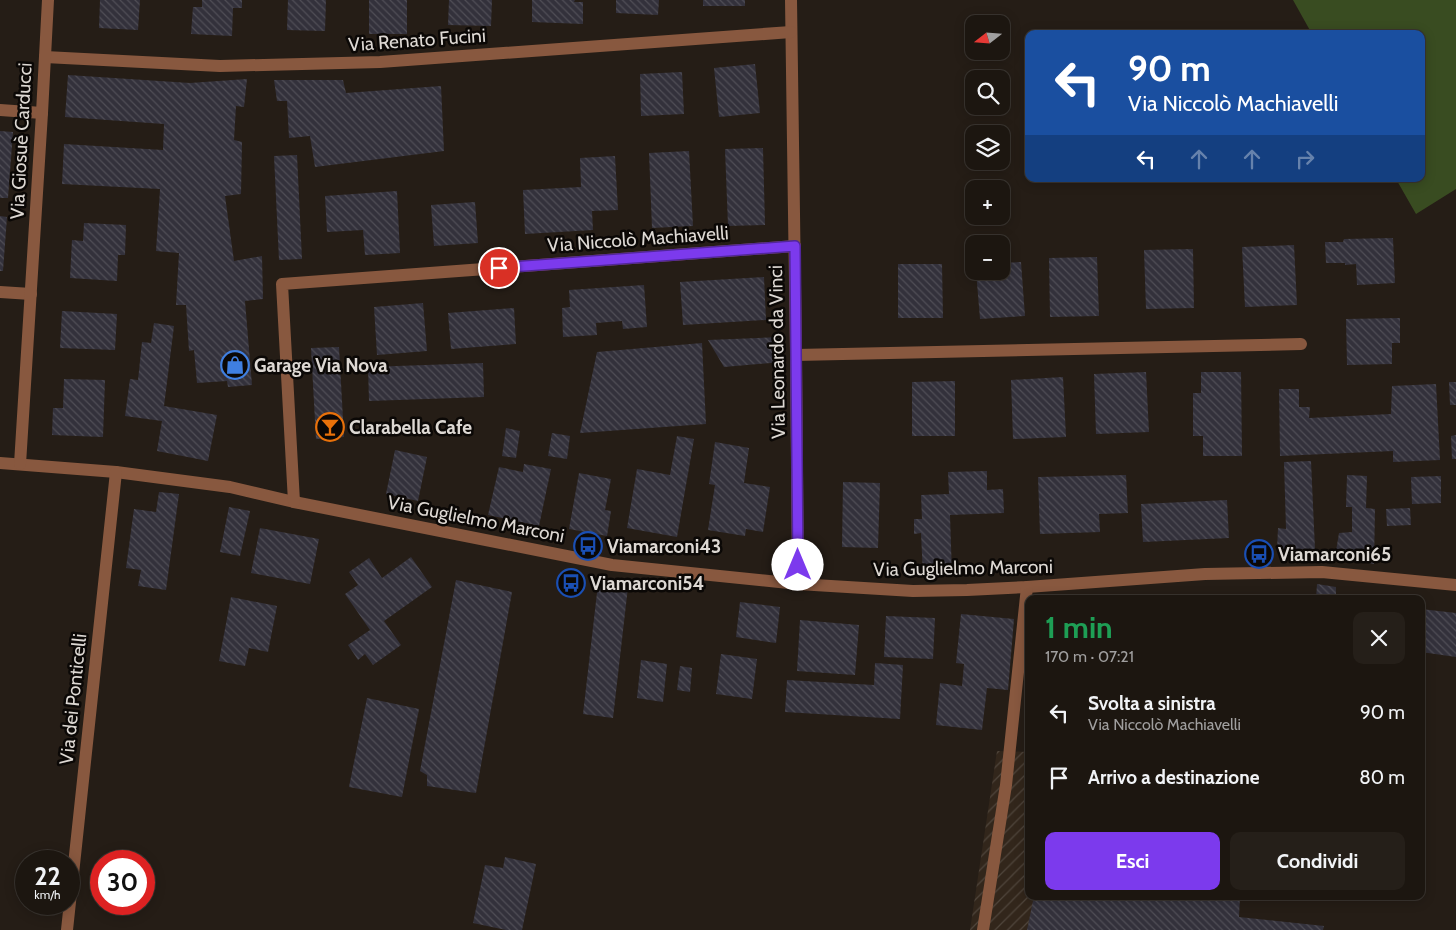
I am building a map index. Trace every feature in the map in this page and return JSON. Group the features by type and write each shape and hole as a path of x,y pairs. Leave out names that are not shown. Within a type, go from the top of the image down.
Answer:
{"street":[{"name":"Via Giosuè Carducci","path":"20,464 48,0"},
{"name":"Via Leonardo da Vinci","path":"791,0 798,584"},
{"name":"Via Renato Fucini","path":"45,57 220,66 380,62 791,32"},
{"path":"0,110 42,113"},
{"name":"Via Niccolò Machiavelli","path":"294,502 282,284 795,246"},
{"path":"0,292 31,294"},
{"path":"796,355 1301,344"},
{"name":"Via Guglielmo Marconi","path":"0,463 116,472 230,487 294,502 612,565 798,584 913,591 1027,587 1205,574 1322,572 1456,584"},
{"name":"Via dei Ponticelli","path":"66,930 116,472"},
{"path":"1026,595 1027,587"},
{"path":"983,930 1006,785 1025,606"}],"shaded area":[{"path":"997,751 1025,752 1025,900 1178,900 1175,921 1285,930 970,930"}],"green space":[{"path":"1293,0 1456,0 1456,189 1416,214 1398,182 1425,182 1425,30 1310,30"}],"building":[{"path":"100,0 140,0 138,30 99,28"},
{"path":"202,0 242,0 242,8 233,8 232,36 191,34 193,7 202,7"},
{"path":"288,0 326,0 325,31 287,30"},
{"path":"369,0 407,0 407,34 369,34"},
{"path":"449,0 492,0 491,26 448,25"},
{"path":"532,0 575,0 574,2 583,2 583,24 532,22"},
{"path":"616,0 659,0 658,15 616,13"},
{"path":"703,0 745,0 745,6 703,6"},
{"path":"755,64 760,113 719,117 714,68"},
{"path":"682,72 684,114 641,116 640,74"},
{"path":"68,75 190,83 247,79 244,107 236,106 234,140 242,142 241,194 225,196 234,261 262,256 263,299 245,301 252,385 228,387 227,381 197,383 194,350 189,351 186,305 176,305 179,253 156,251 160,189 62,184 64,144 163,150 164,124 65,117"},
{"path":"274,80 343,80 346,93 441,86 444,151 315,167 310,136 289,138 287,101 277,101"},
{"path":"0,131 13,132 8,198 0,198"},
{"path":"763,148 765,225 728,226 725,149"},
{"path":"689,151 693,226 652,228 649,153"},
{"path":"297,155 302,259 279,260 274,156"},
{"path":"615,156 618,210 592,211 593,230 525,234 523,190 581,187 580,158"},
{"path":"397,191 400,253 365,255 363,230 327,232 325,196"},
{"path":"475,202 478,243 434,246 431,205"},
{"path":"0,216 7,217 3,271 0,271"},
{"path":"84,223 126,225 125,255 118,255 117,281 70,278 72,240 83,241"},
{"path":"1393,238 1395,283 1357,285 1356,264 1326,263 1325,242 1343,242 1344,239"},
{"path":"1294,245 1297,305 1245,307 1242,247"},
{"path":"1193,249 1194,308 1146,309 1144,250"},
{"path":"1097,257 1099,316 1050,317 1049,258"},
{"path":"1021,262 1025,316 980,319 977,280 1010,280 1010,263"},
{"path":"898,264 942,264 943,318 898,318"},
{"path":"764,277 766,320 683,325 680,282"},
{"path":"644,285 647,327 623,329 622,321 596,323 597,335 563,337 562,308 570,307 569,290"},
{"path":"423,303 427,351 377,355 374,307"},
{"path":"514,308 516,344 451,349 448,313"},
{"path":"62,311 117,314 115,350 60,348"},
{"path":"1400,318 1400,343 1392,343 1392,364 1347,365 1346,319"},
{"path":"154,323 174,326 164,406 217,415 208,461 157,451 162,421 125,416 130,379 138,380 142,342 151,343"},
{"path":"782,337 782,362 724,367 708,340"},
{"path":"702,343 706,424 580,433 597,352"},
{"path":"339,347 344,437 316,439 311,348"},
{"path":"483,363 484,397 369,401 368,367"},
{"path":"1146,372 1149,432 1096,434 1094,374"},
{"path":"1201,372 1241,372 1242,456 1203,456 1203,436 1193,436 1193,393 1201,393"},
{"path":"1063,377 1066,437 1013,439 1011,380"},
{"path":"64,379 105,380 103,437 52,435 53,408 63,408"},
{"path":"955,381 955,436 912,436 912,382"},
{"path":"1449,382 1456,382 1456,405 1450,405"},
{"path":"1436,384 1440,460 1393,462 1393,451 1280,456 1279,389 1299,389 1299,407 1310,407 1309,418 1391,414 1392,386"},
{"path":"506,428 520,431 516,458 502,456"},
{"path":"552,433 570,436 567,459 548,456"},
{"path":"1456,435 1456,459 1452,459 1451,436"},
{"path":"677,436 694,439 677,537 627,528 637,469 670,475"},
{"path":"715,442 749,448 744,483 770,487 763,532 746,529 745,536 708,530 715,485 709,484"},
{"path":"395,450 427,457 418,501 386,494"},
{"path":"1311,461 1315,549 1277,550 1278,528 1286,529 1284,462"},
{"path":"524,464 551,469 539,526 488,515 499,467 523,472"},
{"path":"987,471 987,490 1003,489 1004,513 950,515 952,575 923,576 921,533 914,534 914,519 922,519 921,495 949,494 948,472"},
{"path":"579,473 611,479 605,510 611,511 607,536 569,529"},
{"path":"1126,475 1128,513 1099,514 1100,532 1040,534 1038,477"},
{"path":"1347,475 1367,476 1366,508 1375,509 1374,564 1335,557 1339,533 1352,532 1352,507 1346,507"},
{"path":"1441,476 1441,503 1412,504 1411,477"},
{"path":"843,482 880,483 878,548 842,547"},
{"path":"159,492 179,494 166,590 138,586 141,570 126,568 134,509 156,512"},
{"path":"1227,500 1229,538 1143,542 1141,504"},
{"path":"229,507 250,511 240,556 220,552"},
{"path":"1410,508 1411,525 1387,526 1386,509"},
{"path":"260,528 319,539 310,584 251,573"},
{"path":"411,557 432,587 384,621 401,645 373,665 365,654 358,660 348,645 370,630 345,594 358,585 349,572 369,558 382,578"},
{"path":"456,580 512,592 476,793 427,786 427,775 420,771"},
{"path":"598,584 628,587 613,718 583,714"},
{"path":"1317,584 1336,587 1336,595 1316,595"},
{"path":"231,597 277,606 268,652 249,648 245,666 219,661"},
{"path":"740,602 780,607 776,643 736,637"},
{"path":"1425,609 1456,613 1456,657 1425,653"},
{"path":"961,614 1014,619 1008,690 987,688 982,730 936,725 940,683 962,686 964,664 956,663"},
{"path":"886,616 935,618 933,659 884,657"},
{"path":"800,620 859,625 855,675 797,671"},
{"path":"721,654 757,659 752,699 716,694"},
{"path":"641,660 667,664 663,702 637,698"},
{"path":"875,663 903,665 900,719 785,712 787,680 874,685"},
{"path":"680,666 692,668 690,692 677,690"},
{"path":"367,698 419,709 402,797 349,787"},
{"path":"505,857 536,864 522,930 506,930 473,923 485,865 503,868"},
{"path":"1033,900 1240,900 1239,917 1324,926 1323,930 1027,930"}],"place":[{"name":"Garage Via Nova","path":"235,365"},
{"name":"Clarabella Cafe","path":"330,427"},
{"name":"Viamarconi43","path":"588,546"},
{"name":"Viamarconi65","path":"1259,554"},
{"name":"Viamarconi54","path":"571,583"}],"route":[{"path":"499,268 795,246 798,565"}]}
